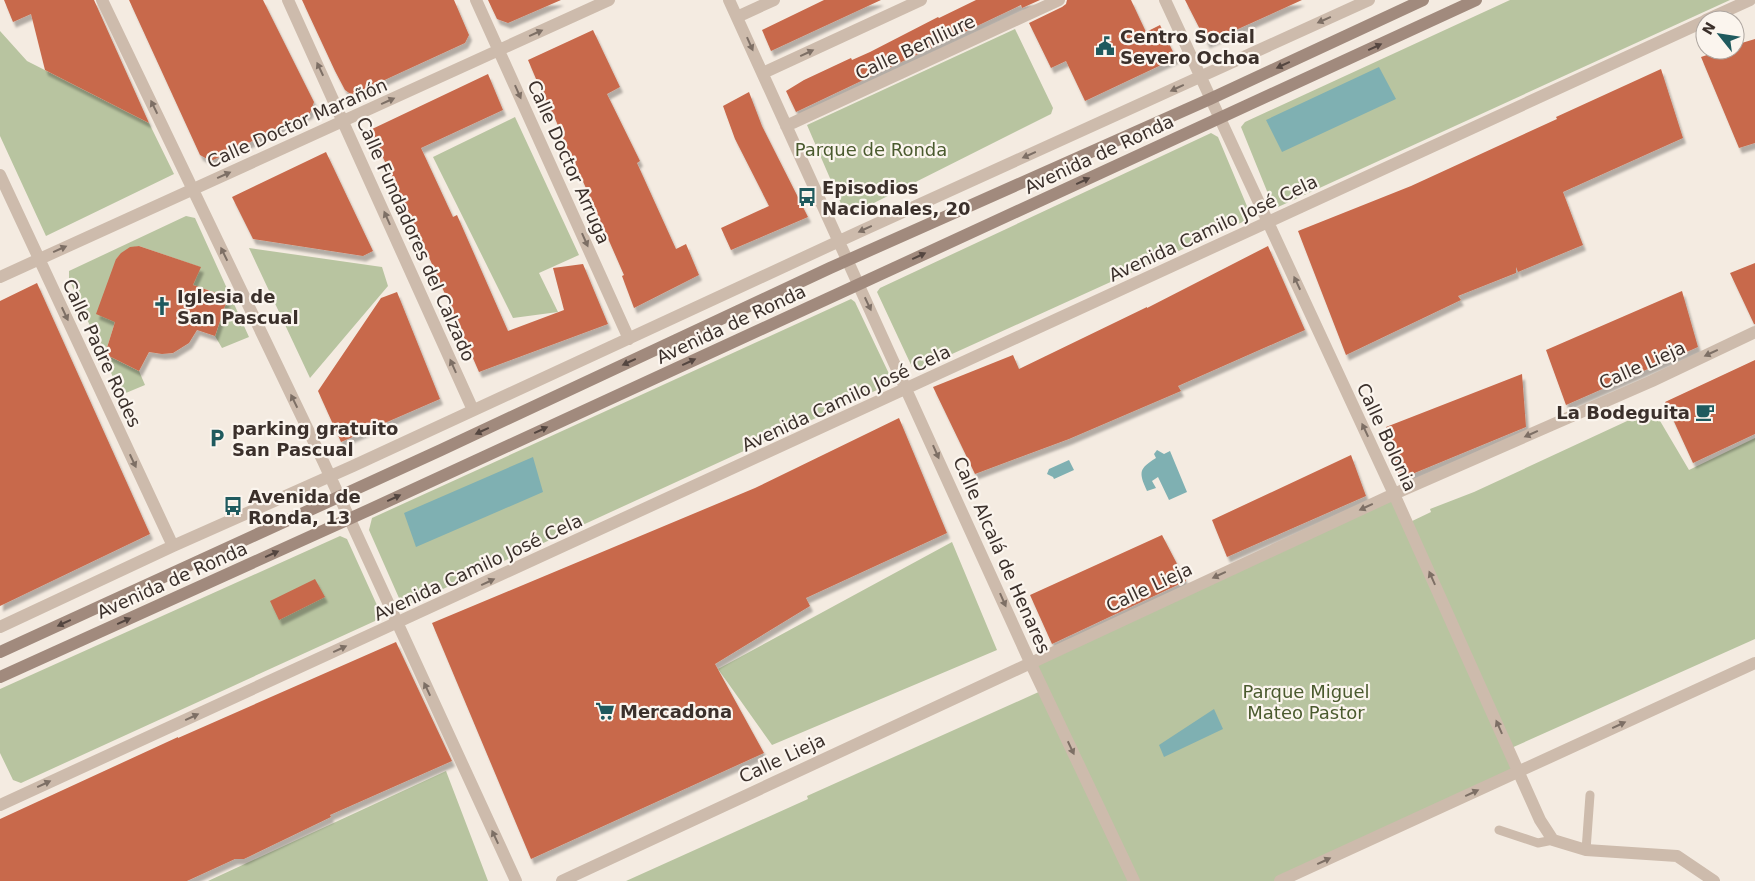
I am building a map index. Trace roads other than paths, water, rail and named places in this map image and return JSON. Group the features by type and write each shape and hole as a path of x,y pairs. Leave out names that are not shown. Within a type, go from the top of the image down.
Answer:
{"street":[{"path":"102,0 330,476 516,881"},
{"name":"Calle Fundadores del Calzado","path":"288,0 474,410"},
{"name":"Calle Doctor Arruga","path":"476,0 629,339"},
{"name":"Calle Alcalá de Henares","path":"729,0 1030,662 1134,881"},
{"path":"737,17 774,0"},
{"path":"763,73 921,0"},
{"name":"Calle Benlliure","path":"786,126 1059,0"},
{"name":"Calle Bolonia","path":"1165,0 1394,494 1540,820 1553,840"},
{"name":"Avenida de Ronda","path":"0,627 173,546 330,476 1369,0"},
{"name":"Avenida de Ronda","path":"0,652 848,260 1210,99 1423,0"},
{"name":"Avenida de Ronda","path":"0,677 349,519 1476,0"},
{"name":"Avenida Camilo José Cela","path":"1728,10 1750,0"},
{"name":"Calle Doctor Marañón","path":"0,277 500,50 601,2"},
{"name":"Avenida Camilo José Cela","path":"1,803 907,389 1695,25"},
{"name":"Calle Padre Rodes","path":"0,175 173,546"},
{"name":"Calle Lieja","path":"562,881 1394,494 1643,385 1755,332"},
{"path":"1280,881 1755,663"},
{"path":"1553,840 1586,850 1677,856 1714,881"}],"lane":[{"path":"1586,850 1590,795"},
{"path":"1499,830 1538,843 1553,840"}],"water":[{"path":"1379,67 1396,99 1282,152 1266,120"},
{"path":"1157,450 1164,454 1170,451 1187,492 1169,500 1158,477 1152,481 1156,488 1147,491 1142,472 1146,465 1156,458 1154,454"},
{"path":"533,457 543,492 416,547 404,513"},
{"path":"1069,460 1074,470 1054,479 1047,474 1049,469"},
{"path":"1214,709 1223,729 1164,757 1159,745"}],"place":[{"name":"Centro Social Severo Ochoa","path":"1105,46"},
{"name":"Episodios Nacionales, 20","path":"807,197"},
{"name":"Iglesia de San Pascual","path":"162,306"},
{"name":"La Bodeguita","path":"1705,412"},
{"name":"parking gratuito San Pascual","path":"217,438"},
{"name":"Avenida de Ronda, 13","path":"233,506"},
{"name":"Mercadona","path":"605,711"}],"park label":[{"name":"Parque de Ronda","path":"871,149"},
{"name":"Parque Miguel Mateo Pastor","path":"1306,701"}]}
